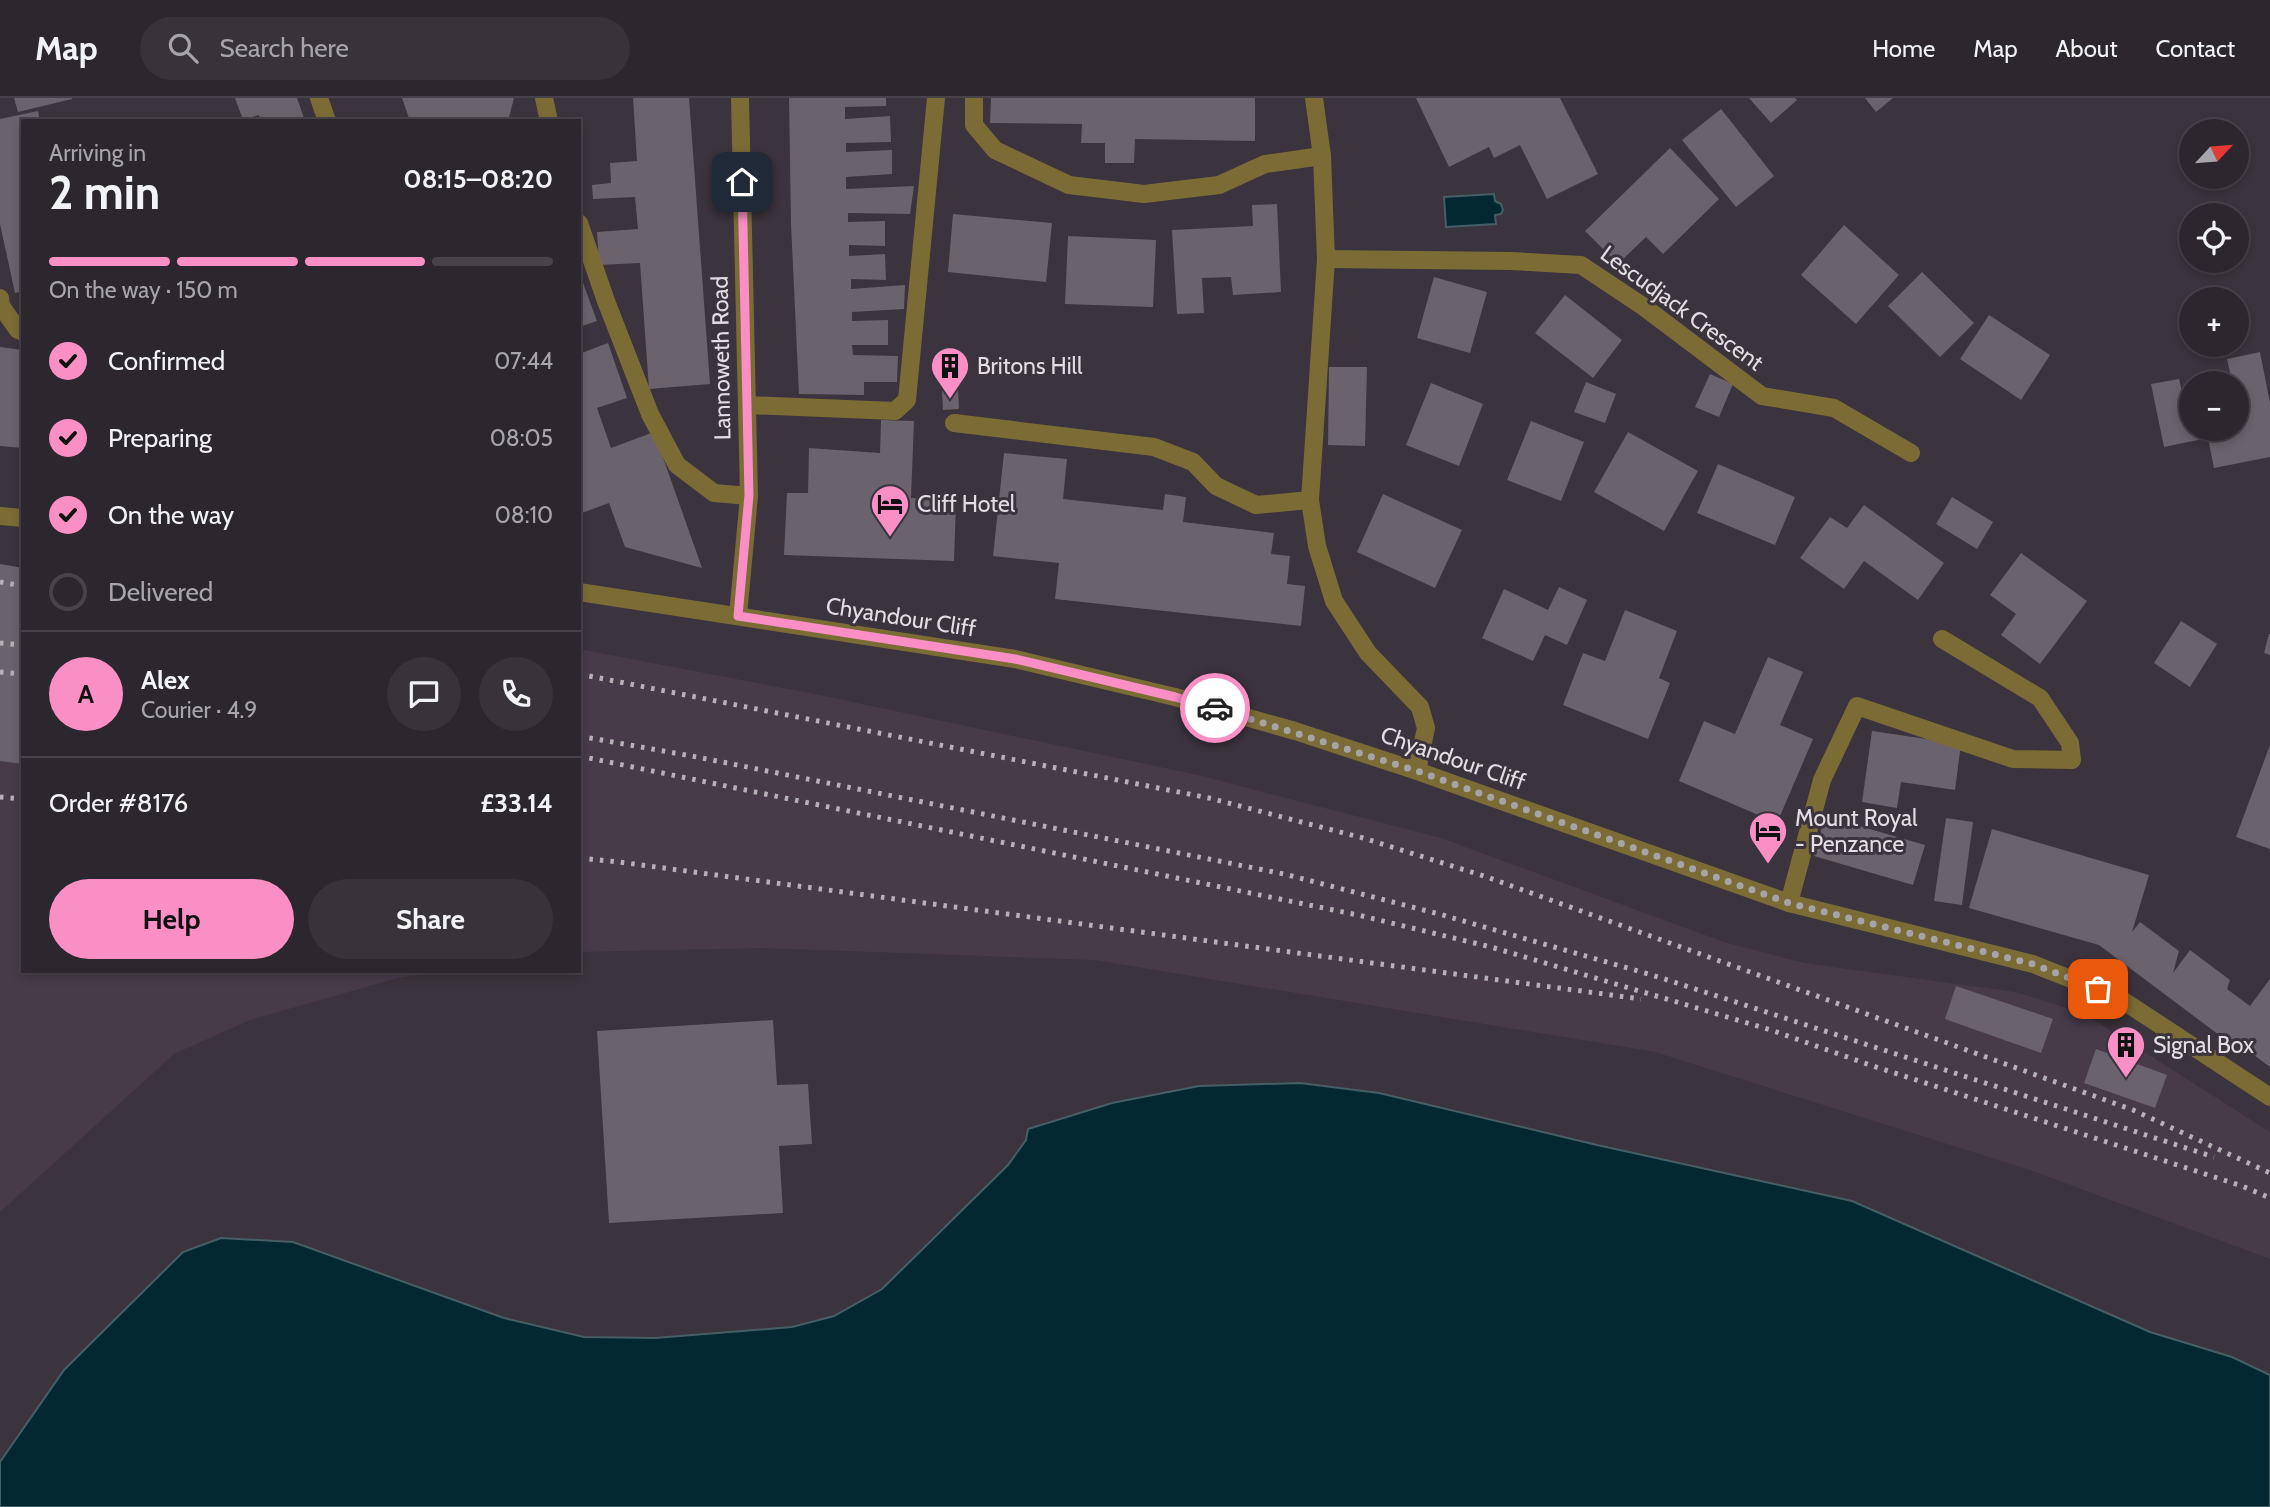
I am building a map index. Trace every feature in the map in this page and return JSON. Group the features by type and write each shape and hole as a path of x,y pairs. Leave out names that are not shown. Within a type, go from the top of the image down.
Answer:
{"street":[{"path":"319,98 326,119"},
{"path":"544,98 549,119"},
{"name":"Lannoweth Road","path":"738,616 749,495 740,98"},
{"path":"747,405 895,411 907,400 936,98"},
{"path":"974,98 974,125 995,150 1069,185 1144,194 1219,185 1265,164 1322,156"},
{"path":"1314,98 1322,156 1326,260 1310,500 1317,546 1334,601 1368,653 1420,707 1426,728 1417,771"},
{"path":"581,229 650,414 677,465 714,493 749,495"},
{"name":"Lescudjack Crescent","path":"1326,260 1511,261 1581,265 1644,307 1762,396 1834,408 1911,453"},
{"path":"0,299 1,306 21,331"},
{"path":"954,423 1154,447 1193,463 1216,486 1256,505 1310,500"},
{"path":"0,516 21,518"},
{"name":"Chyandour Cliff","path":"581,592 1015,659 1175,697 1295,731 1417,771 1789,903 2033,964 2119,998 2270,1097"},
{"path":"1789,903 1822,780 1857,706 2013,759 2072,760 2070,743 2040,698 1942,639"}],"shaded area":[{"path":"0,564 21,568 21,973 434,973 398,978 250,1020 174,1054 0,1212"},
{"path":"581,649 815,694 1198,775 1441,838 1724,942 1804,963 2016,992 2085,1014 2270,1132 2270,1259 2030,1170 1655,1052 1094,960 762,948 581,952"}],"water":[{"path":"1494,194 1495,201 1501,204 1503,210 1501,214 1495,215 1496,224 1446,227 1444,197"},
{"path":"1300,1083 1379,1093 1597,1145 1852,1201 2150,1332 2232,1357 2270,1375 2270,1507 0,1507 0,1462 64,1370 183,1252 221,1238 293,1242 504,1318 584,1337 655,1338 792,1327 834,1316 882,1289 1008,1165 1026,1140 1028,1129 1112,1103 1199,1086"}],"building":[{"path":"14,98 72,98 72,99 18,112"},
{"path":"235,98 297,98 304,119 260,119 259,115 243,119"},
{"path":"402,98 514,98 509,119 409,119"},
{"path":"633,98 689,98 710,384 649,389 640,263 599,265 597,232 638,229 635,197 593,199 592,185 611,183 610,163 637,161"},
{"path":"789,98 886,98 886,106 845,107 845,119 890,116 891,142 846,143 846,152 892,150 892,174 846,177 846,189 914,186 910,214 848,213 848,222 885,221 885,246 849,245 849,256 885,254 886,280 851,279 851,289 905,285 904,309 852,312 852,321 888,320 888,345 852,345 853,355 898,356 897,382 864,382 864,395 799,394 791,224"},
{"path":"991,98 1255,98 1255,141 1135,139 1134,163 1105,163 1105,143 1081,143 1082,124 990,123"},
{"path":"1416,98 1560,98 1598,174 1547,199 1520,145 1494,158 1489,147 1449,167"},
{"path":"1749,98 1795,98 1797,100 1771,123"},
{"path":"1865,98 1893,98 1876,112"},
{"path":"1721,109 1774,176 1736,207 1682,140"},
{"path":"38,111 40,119 21,119 21,292 15,293 0,224 0,119"},
{"path":"1670,148 1719,199 1663,254 1646,237 1618,264 1585,231"},
{"path":"1277,204 1281,292 1233,295 1231,277 1202,278 1204,313 1177,314 1172,230 1253,226 1252,205"},
{"path":"953,214 1052,223 1046,282 948,272"},
{"path":"1844,225 1899,275 1856,324 1801,275"},
{"path":"1068,236 1156,240 1153,307 1065,304"},
{"path":"1922,272 1974,323 1940,357 1888,306"},
{"path":"581,277 597,321 581,326"},
{"path":"1434,277 1487,292 1470,353 1417,338"},
{"path":"1565,295 1622,340 1593,378 1535,333"},
{"path":"1989,315 2050,355 2021,400 1960,359"},
{"path":"608,343 627,398 597,408 611,448 654,432 702,568 625,547 609,503 581,513 581,353"},
{"path":"0,347 21,350 21,448 0,446"},
{"path":"2260,352 2270,403 2270,457 2214,468 2209,441 2249,441 2249,371 2230,371 2227,359 2249,357 2249,354"},
{"path":"1329,367 1367,367 1365,446 1328,445"},
{"path":"1710,374 1733,384 1719,417 1695,407"},
{"path":"2179,379 2179,441 2193,441 2164,447 2151,384"},
{"path":"1586,382 1616,394 1605,423 1574,412"},
{"path":"1431,383 1483,404 1459,466 1406,445"},
{"name":"Britons Hill","path":"958,389 959,409 943,410 942,390"},
{"path":"881,420 914,421 911,498 935,499 934,503 956,503 954,561 784,555 787,493 808,493 809,448 880,453"},
{"path":"1531,421 1584,442 1561,501 1507,480"},
{"path":"1628,432 1698,471 1664,531 1594,492"},
{"path":"1004,453 1067,459 1063,499 1163,510 1165,494 1186,497 1183,522 1274,533 1271,554 1290,556 1287,584 1305,586 1301,626 1055,599 1059,563 993,556"},
{"path":"1718,464 1795,497 1775,545 1697,513"},
{"path":"1383,494 1462,530 1435,588 1357,552"},
{"path":"1952,497 1993,522 1977,549 1936,524"},
{"path":"1864,505 1944,563 1918,600 1864,561 1844,589 1800,558 1830,517 1847,528"},
{"path":"2021,553 2087,601 2040,664 2001,635 2016,614 1990,595"},
{"path":"0,564 21,568 21,764 0,761"},
{"path":"1559,587 1587,600 1567,645 1545,635 1533,661 1482,638 1504,589 1548,610"},
{"path":"1625,610 1677,631 1659,678 1670,683 1648,739 1563,705 1583,653 1605,661"},
{"path":"2181,621 2217,644 2190,687 2154,663"},
{"path":"2270,634 2270,655 2264,653"},
{"path":"1768,657 1803,672 1780,725 1813,739 1777,823 1679,781 1704,721 1735,734"},
{"path":"1872,731 1961,744 1955,790 1901,782 1897,808 1862,802"},
{"path":"2270,745 2270,849 2236,837"},
{"path":"1825,816 1925,845 1913,885 1814,856"},
{"path":"1946,818 1973,822 1962,905 1934,901"},
{"path":"1992,829 2149,875 2132,932 2140,922 2179,951 2173,973 2190,950 2230,980 2227,989 2250,1006 2270,979 2270,1067 2243,1047 2244,1043 2219,1035 2099,945 1969,908"},
{"path":"1956,986 2053,1019 2041,1053 1945,1019"},
{"path":"773,1020 777,1085 808,1084 812,1144 779,1146 783,1213 609,1223 597,1031"},
{"name":"Signal Box","path":"2096,1049 2167,1075 2155,1108 2084,1083"}],"railway":[{"path":"0,582 21,586"},
{"path":"0,643 21,645"},
{"path":"0,672 21,674"},
{"path":"581,674 1209,798 1363,838 1484,876 2133,1110 2270,1173"},
{"path":"581,736 1284,874 1439,914 1652,975 2214,1157"},
{"path":"581,756 1358,915 1491,947 1771,1030 2242,1186 2270,1198"},
{"path":"0,797 21,799"},
{"path":"581,858 1641,999"}],"way so far":[{"path":"1215,708 1417,771 1789,903 2033,964 2098,989"}],"place":[{"name":"Britons Hill","path":"950,400"},
{"name":"Cliff Hotel","path":"890,538"},
{"name":"Mount Royal - Penzance","path":"1768,865"},
{"name":"Signal Box","path":"2126,1079"}],"route":[{"path":"742,182 749,495 738,616 1015,659 1215,708"}]}
